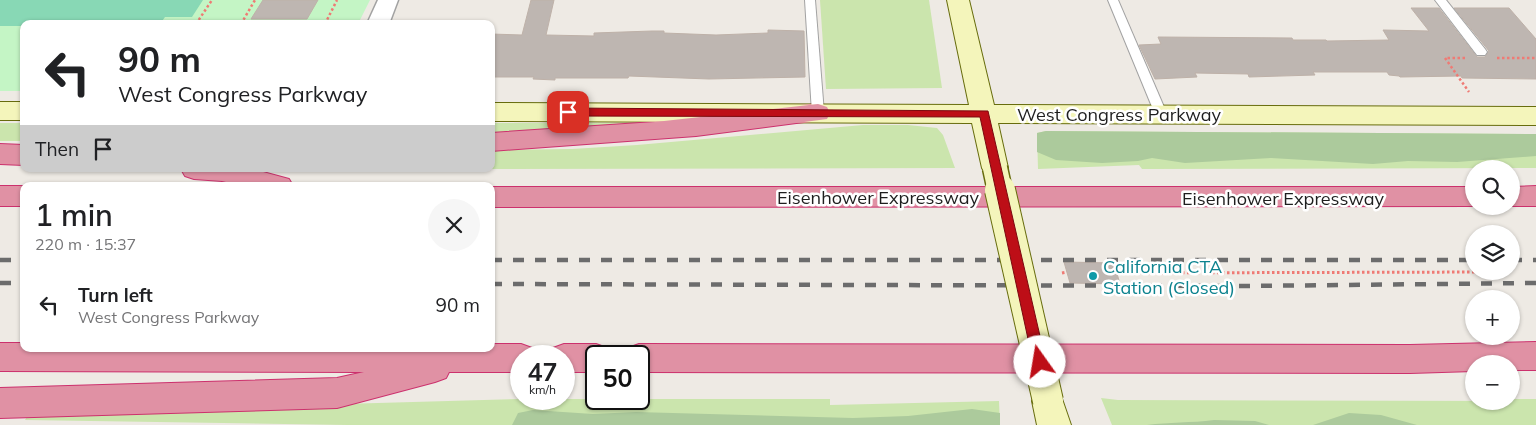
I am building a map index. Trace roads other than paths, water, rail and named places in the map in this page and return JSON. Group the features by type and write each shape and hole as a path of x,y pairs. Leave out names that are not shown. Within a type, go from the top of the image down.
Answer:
{"highway":[{"path":"495,142 590,138 721,126 818,113"},
{"path":"0,153 20,153"},
{"path":"226,172 265,182"},
{"path":"0,196 20,196"},
{"path":"1520,196 1536,196"},
{"name":"Eisenhower Expressway","path":"495,197 1465,197"},
{"path":"650,358 1410,359 1536,356"},
{"path":"0,357 510,358"},
{"path":"0,404 337,393 476,358"}],"street":[{"path":"380,20 388,0"},
{"path":"958,0 1051,413"},
{"path":"0,111 20,111"},
{"name":"West Congress Parkway","path":"495,112 1536,116"}],"lane":[{"path":"810,0 818,113"},
{"path":"1113,0 1161,114"},
{"path":"1440,0 1481,52"}],"railway":[{"path":"0,260 20,260"},
{"path":"495,260 1465,260"},
{"path":"1520,260 1536,260"},
{"path":"0,283 20,283"},
{"path":"495,284 1245,286 1536,283"}],"place":[{"name":"California CTA Station (Closed)","path":"1093,276"}]}
